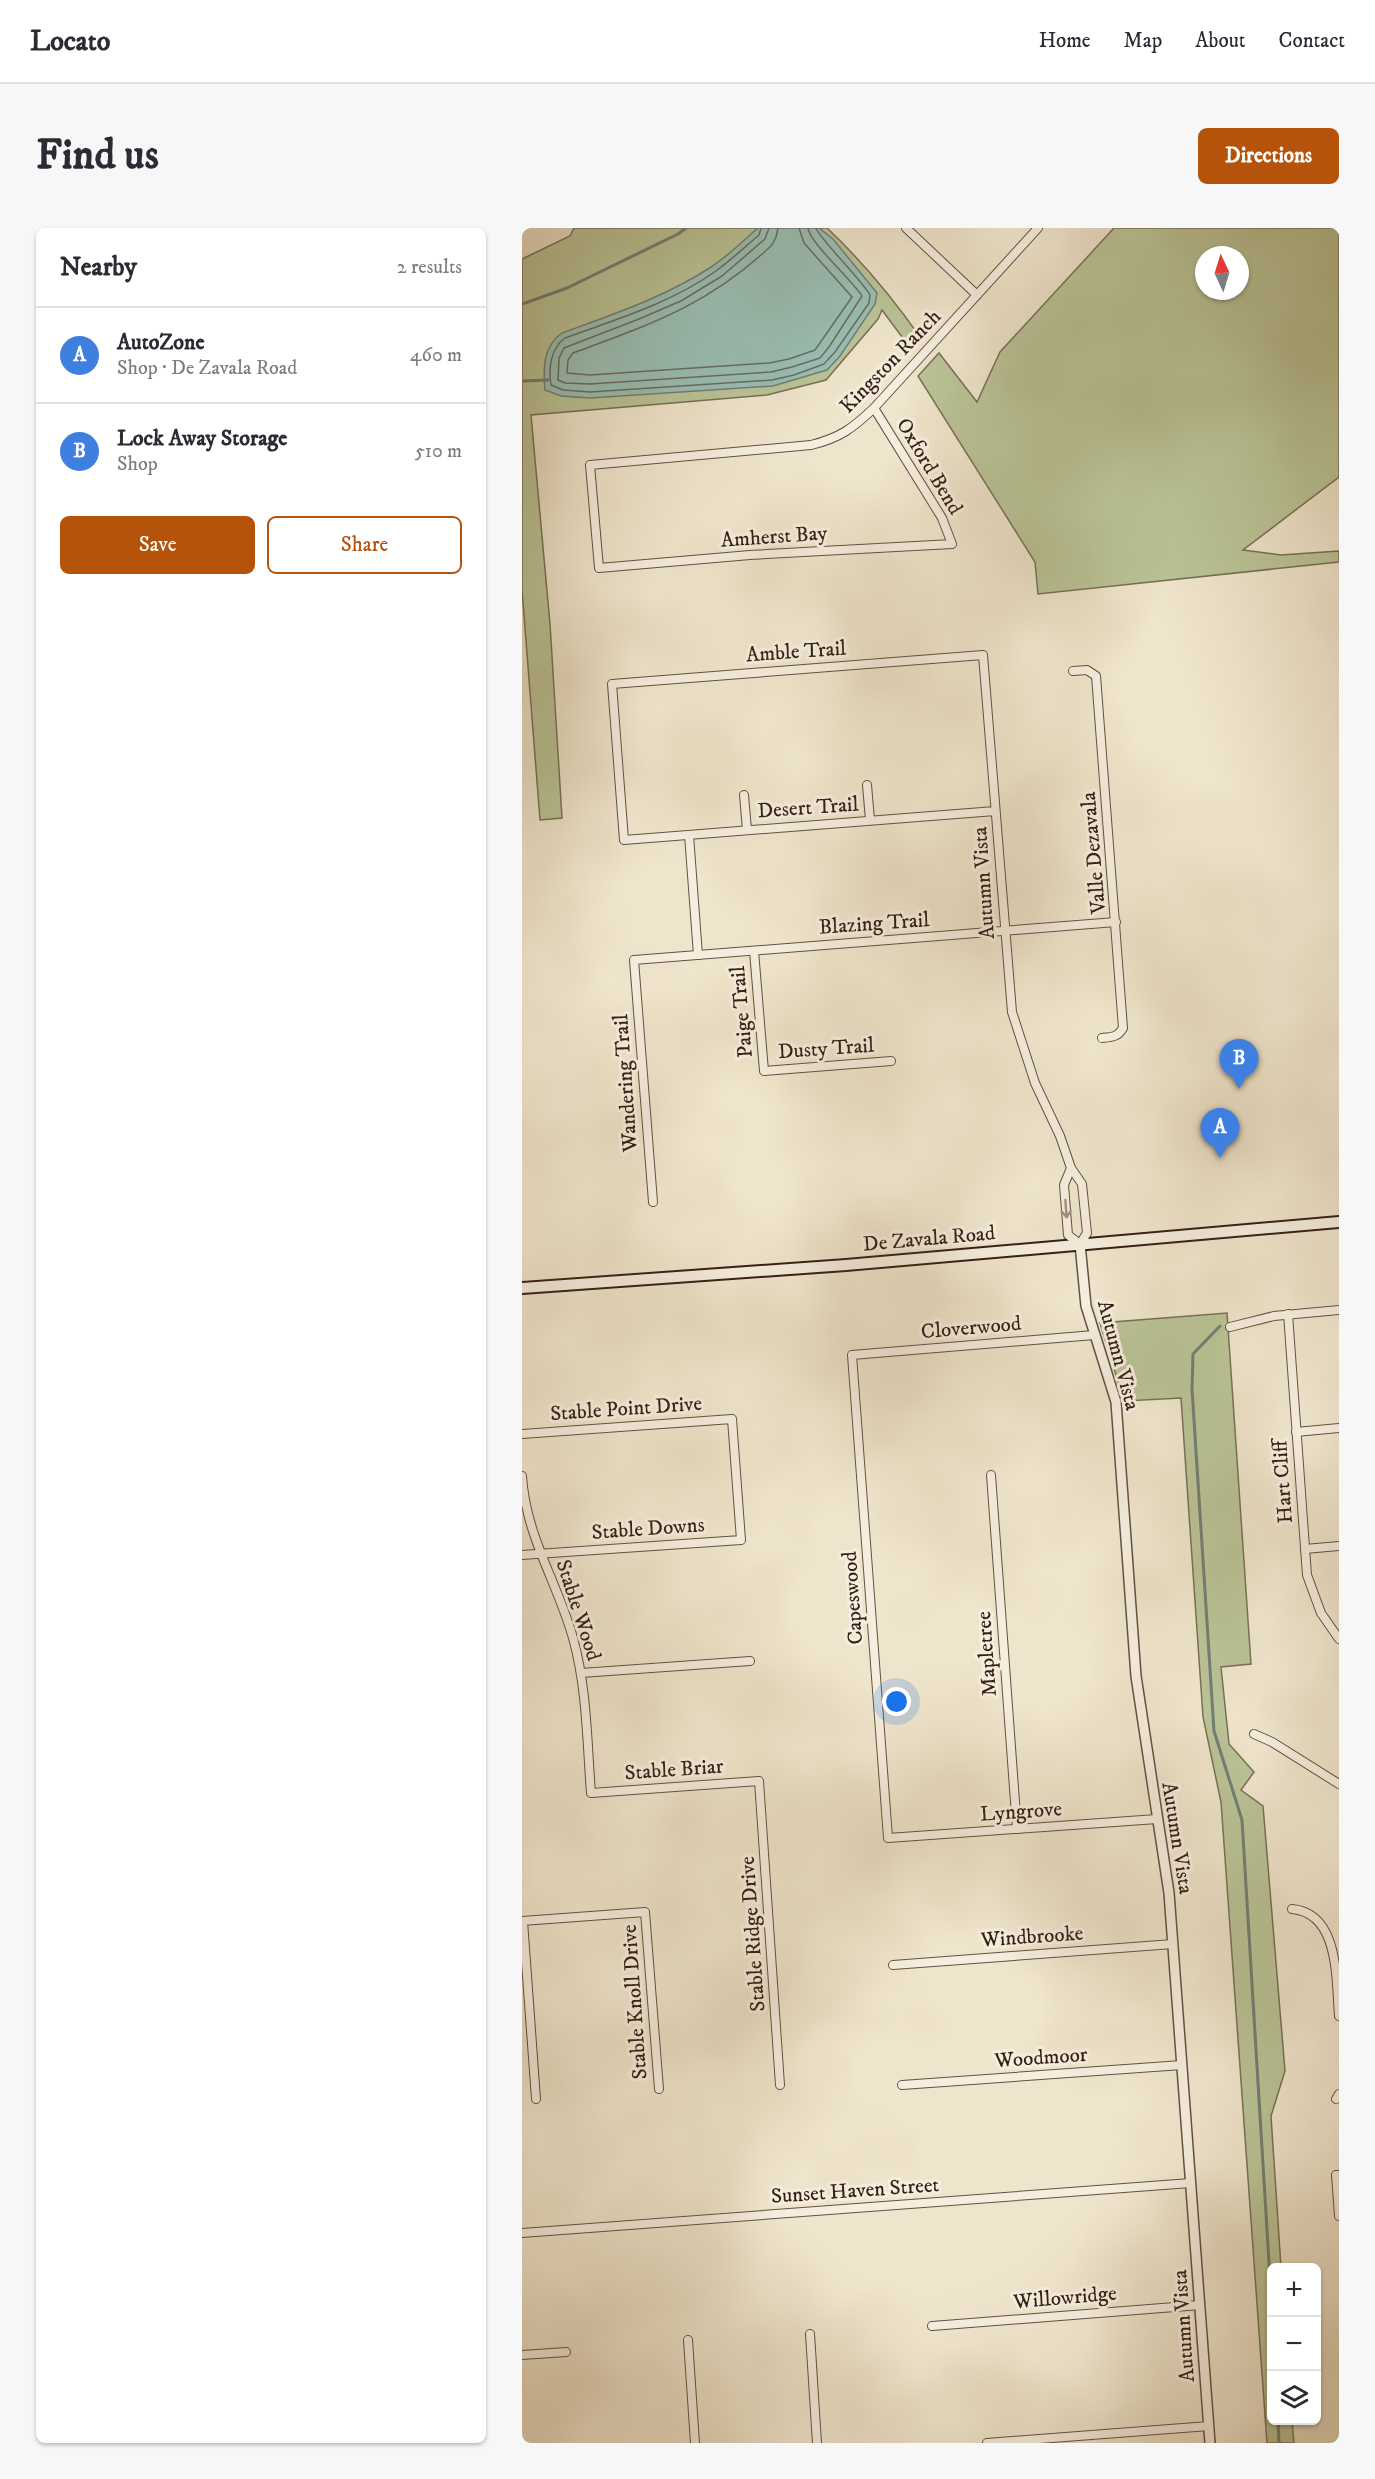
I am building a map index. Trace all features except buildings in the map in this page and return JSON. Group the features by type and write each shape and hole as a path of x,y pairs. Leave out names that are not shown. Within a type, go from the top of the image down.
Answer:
{"main road":[{"name":"De Zavala Road","path":"522,1288 775,1268 846,1265 1339,1222"}],"street":[{"path":"906,228 976,295"},
{"name":"Kingston Ranch","path":"599,568 590,465 811,445 833,440 854,426 874,408 1038,228"},
{"name":"Oxford Bend","path":"874,408 942,518 952,544"},
{"name":"Amherst Bay","path":"599,568 750,555 952,544"},
{"name":"Amble Trail","path":"624,840 612,684 983,655"},
{"name":"Autumn Vista","path":"983,655 1009,991 1017,1032 1035,1083 1060,1136 1071,1168 1082,1184 1087,1233 1080,1244 1084,1296 1116,1402 1136,1676 1169,1893 1210,2443"},
{"name":"Valle Dezavala","path":"1073,671 1087,670 1096,676 1116,922 1123,1028 1113,1037 1102,1038"},
{"path":"867,785 870,820"},
{"path":"744,795 747,830"},
{"name":"Desert Trail","path":"624,840 995,810"},
{"path":"689,834 699,955"},
{"name":"Blazing Trail","path":"634,960 1116,922"},
{"name":"Paige Trail","path":"754,951 764,1071"},
{"name":"Wandering Trail","path":"634,960 653,1202"},
{"name":"Dusty Trail","path":"764,1071 891,1061"},
{"name":"Autumn Vista","path":"1071,1168 1065,1185 1068,1235 1080,1244"},
{"path":"1230,1327 1288,1314 1339,1310"},
{"name":"Hart Cliff","path":"1288,1314 1307,1575 1315,1601 1328,1625 1339,1639"},
{"name":"Cloverwood","path":"852,1354 1094,1335"},
{"name":"Capeswood","path":"852,1354 888,1838"},
{"name":"Stable Point Drive","path":"522,1434 732,1419 741,1540"},
{"path":"1296,1432 1339,1428"},
{"name":"Mapletree","path":"991,1475 1017,1829"},
{"name":"Stable Wood","path":"522,1476 528,1519 573,1638 581,1673 591,1793"},
{"name":"Stable Downs","path":"522,1555 741,1540"},
{"path":"1305,1549 1339,1546"},
{"path":"581,1673 750,1661"},
{"path":"1254,1734 1272,1742 1339,1784"},
{"name":"Stable Briar","path":"591,1793 759,1781"},
{"name":"Stable Ridge Drive","path":"759,1781 780,2085"},
{"name":"Lyngrove","path":"888,1838 1157,1819"},
{"path":"1292,1909 1314,1915 1323,1922 1333,1937 1339,2016"},
{"name":"Stable Knoll Drive","path":"522,1921 645,1911 659,2089"},
{"path":"522,1921 536,2098"},
{"name":"Windbrooke","path":"893,1965 1173,1944"},
{"name":"Woodmoor","path":"902,2085 1182,2064"},
{"path":"1337,2175 1339,2216"},
{"name":"Sunset Haven Street","path":"522,2233 1191,2183"},
{"name":"Willowridge","path":"932,2326 1200,2305"},
{"path":"810,2334 818,2443"},
{"path":"688,2340 695,2443"},
{"path":"522,2355 566,2352"},
{"path":"987,2443 1209,2427"}],"green space":[{"path":"574,228 827,228 876,280 920,337 911,349 882,310 878,319 826,380 767,395 531,415 550,624 562,818 540,820 522,590 522,259 570,236"},
{"path":"1114,228 1339,228 1339,477 1243,550 1281,555 1339,551 1339,562 1038,594 1035,562 918,376 939,353 977,402 1000,352"},
{"path":"1227,1313 1251,1664 1221,1667 1229,1744 1254,1772 1241,1790 1263,1806 1285,2071 1271,2116 1281,2263 1267,2263 1267,2425 1292,2425 1294,2443 1267,2443 1221,1802 1203,1717 1181,1398 1124,1401 1100,1323"}],"water":[{"path":"758,228 819,228 833,239 877,293 875,304 840,356 827,370 773,386 590,398 561,396 545,390 544,366 548,351 551,344 562,333 639,304 694,278 717,263"}],"waterway":[{"path":"522,304 567,288 686,228"},
{"path":"522,381 548,380"},
{"path":"1220,1326 1193,1354 1192,1389 1214,1731 1242,1820 1269,2263"},
{"path":"1278,2425 1279,2443"}],"place":[{"name":"Lock Away Storage","path":"1239,1089"},
{"name":"AutoZone","path":"1220,1158"}]}
